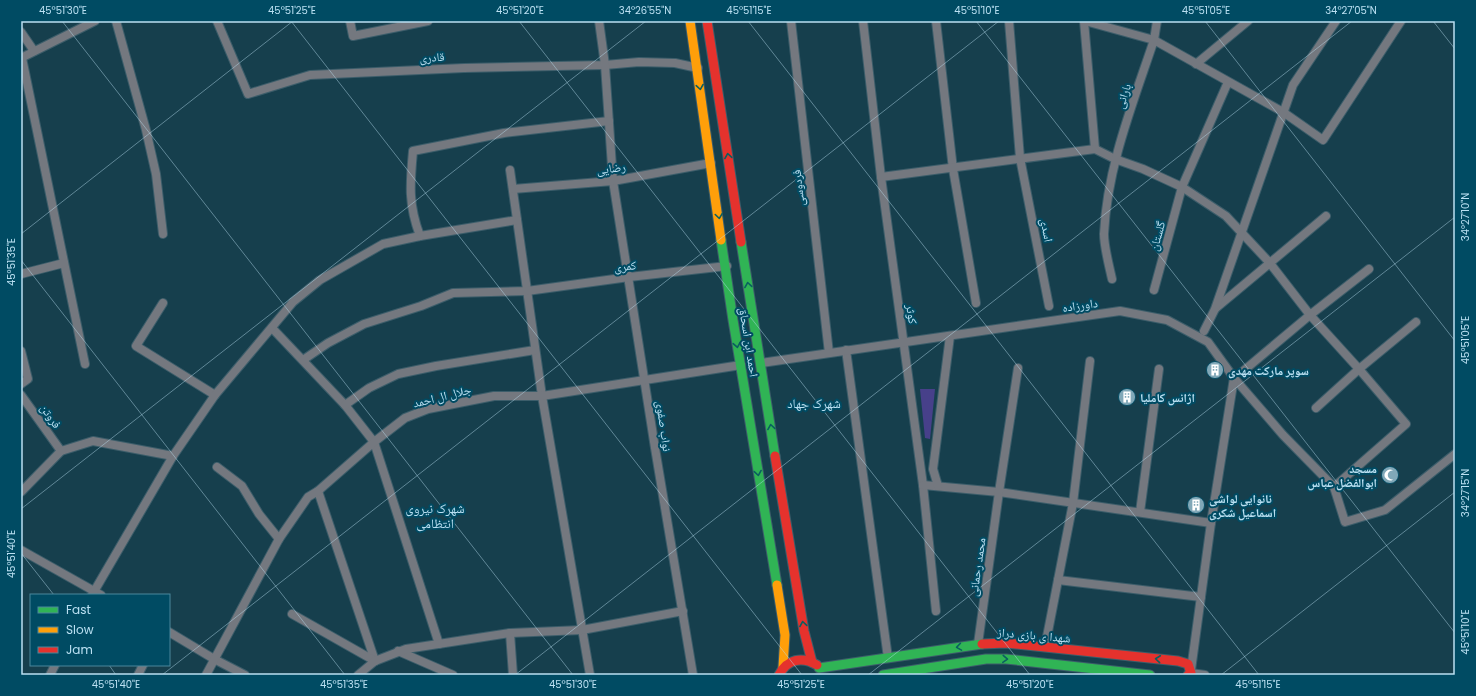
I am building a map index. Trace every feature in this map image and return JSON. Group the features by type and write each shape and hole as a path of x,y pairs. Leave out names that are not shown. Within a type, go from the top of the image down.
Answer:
{"main road":[{"name":"احمد ابن اسحاق","path":"690,21 727,266 733,320 785,635 779,673"},
{"name":"احمد ابن اسحاق","path":"708,25 804,631 818,668"},
{"path":"692,32 697,37 702,37 706,35 708,25"},
{"path":"698,68 699,63 702,60 710,60 714,68"},
{"name":"شهدا ی بازی دراز","path":"779,673 790,662 797,659 805,659 818,668 978,644 1006,643 1178,661 1188,664 1190,674"},
{"path":"883,675 986,659 1006,659 1114,673 1150,675"}],"street":[{"path":"85,364 21,58 95,21"},
{"path":"116,21 146,130 156,174 163,234"},
{"name":"قادری","path":"217,21 248,94 310,75 464,68 605,65 639,62 675,63 698,68"},
{"path":"350,21 353,36 427,21"},
{"name":"نواب صفوی","path":"599,21 605,65 613,181 655,448 693,675"},
{"name":"فردوسی","path":"791,21 829,353"},
{"name":"کوثر","path":"863,21 881,177 923,485 936,611"},
{"path":"936,21 953,169 976,303"},
{"name":"اسدی","path":"1009,21 1020,158 1050,306"},
{"path":"1095,149 1084,21 1154,40 1283,112 1323,140 1401,21"},
{"name":"بارانی","path":"1112,279 1104,236 1115,159 1154,40 1157,21"},
{"path":"1196,64 1248,21"},
{"path":"1204,331 1215,309 1293,85 1336,21"},
{"path":"21,32 34,51"},
{"name":"گلستان","path":"1154,290 1182,187 1228,82"},
{"path":"420,236 414,219 410,188 413,151 504,133 609,121"},
{"path":"881,177 953,169 1020,158 1095,149 1182,187 1226,216 1269,262 1310,315 1406,424 1334,487 1345,522 1385,510 1455,454"},
{"name":"رضایی","path":"513,188 613,181 712,163"},
{"path":"510,170 542,396 590,675"},
{"path":"1215,309 1269,262 1326,216"},
{"path":"21,550 96,594 173,456 215,395 293,302 320,280 383,244 420,236 517,220"},
{"path":"21,274 64,263"},
{"name":"کمری","path":"303,360 328,343 364,324 421,306 453,293 527,291 629,277 727,266"},
{"path":"1242,372 1310,315 1369,269"},
{"path":"163,302 136,346 215,395"},
{"name":"داورزاده","path":"761,363 1120,312 1167,320 1208,342 1234,378 1283,435 1334,487"},
{"path":"1316,408 1359,369 1416,322"},
{"path":"272,328 346,406 374,442 439,644"},
{"path":"938,486 933,469 950,336"},
{"path":"346,406 370,388 398,374 436,366 535,350"},
{"path":"846,350 888,658"},
{"path":"21,351 28,378 21,384"},
{"path":"1045,647 1073,503 1090,361"},
{"name":"جلال ال احمد","path":"206,675 279,539 308,497 318,491 374,442 405,418 428,410 494,396 542,396 741,365"},
{"name":"محمد رحمانی","path":"978,644 1018,368"},
{"path":"1140,512 1159,369"},
{"path":"1205,675 1190,674 1211,523 1234,378"},
{"name":"فروتن","path":"21,395 60,451"},
{"path":"21,492 60,451 93,441 173,456"},
{"path":"217,467 242,486 259,514 279,539"},
{"path":"923,485 999,492 1211,523"},
{"path":"318,491 375,660"},
{"path":"1058,580 1201,597"},
{"path":"358,675 375,660 398,651 510,633 582,630 683,611"},
{"path":"292,614 375,660"},
{"path":"170,633 214,659 245,675"},
{"path":"510,633 513,675"},
{"path":"398,651 453,675"},
{"path":"50,675 54,666"},
{"path":"138,675 142,666"}],"shaded area":[{"path":"920,389 935,389 930,439 925,438"}],"traffic: fast":[{"path":"721,240 777,585"},
{"path":"741,242 775,456"},
{"path":"819,668 982,644"},
{"path":"883,675 986,659 1006,659 1150,675"}],"traffic: slow":[{"path":"690,21 721,240"},
{"path":"777,585 785,635 783,667"}],"traffic: jam":[{"path":"707,21 741,242"},
{"path":"775,456 804,631 812,662"},
{"path":"982,644 1006,643 1178,661 1188,664 1191,673 1188,675"},
{"path":"779,675 786,665 791,662 800,660 817,665"}],"place":[{"name":"سوپر مارکت مهدی","path":"1215,370"},
{"name":"اژانس کاملیا","path":"1127,397"},
{"name":"مسجد ابوالفضل عباس","path":"1390,475"},
{"name":"نانوایی لواشی اسماعیل شکری","path":"1196,505"}],"district":[{"name":"شهرک جهاد","path":"814,403"},
{"name":"شهرک نیروی انتظامی","path":"435,516"}]}
